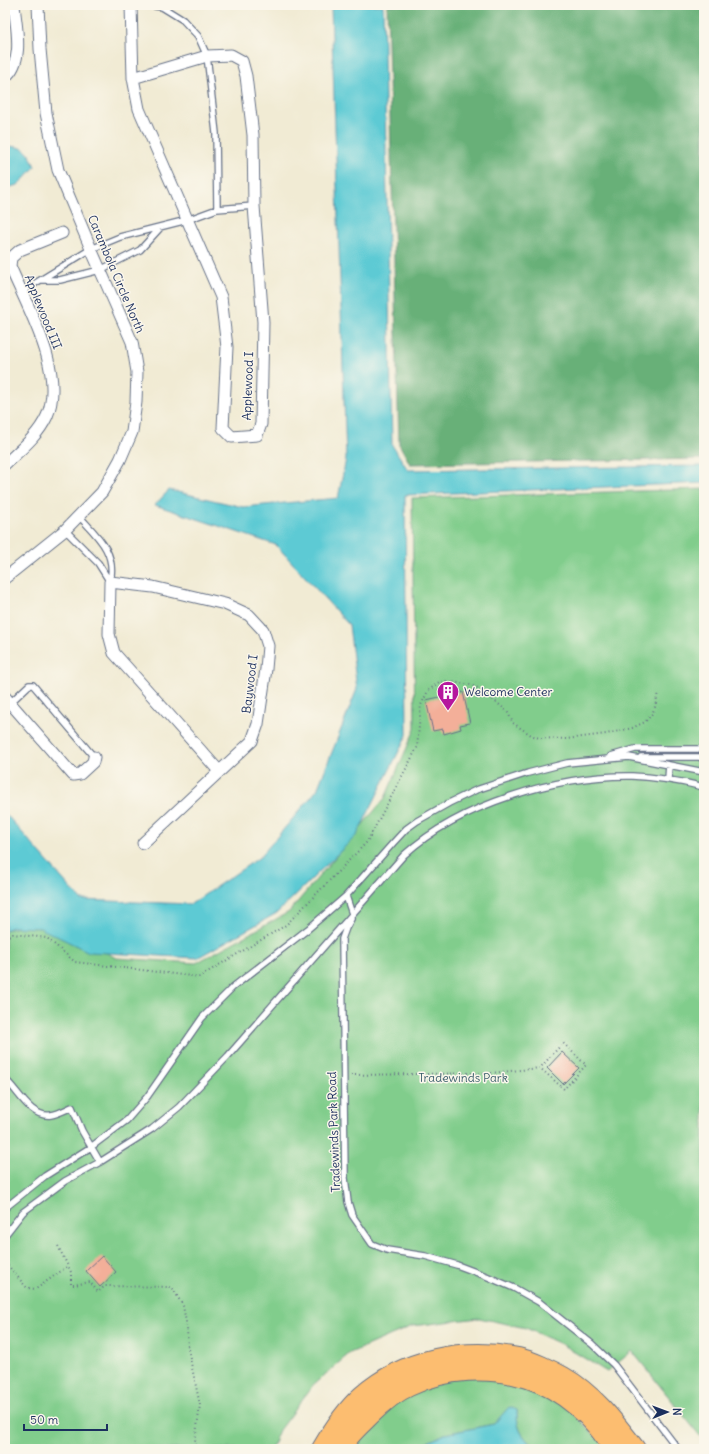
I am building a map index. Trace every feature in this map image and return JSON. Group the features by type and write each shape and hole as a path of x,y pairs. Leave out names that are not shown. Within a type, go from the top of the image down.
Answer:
{"highway":[{"path":"322,1449 333,1430 346,1413 361,1397 375,1386 416,1365 446,1357 466,1354 486,1354 520,1358 563,1377 595,1401 613,1420 635,1449"},
{"path":"340,1449 364,1420 382,1403 409,1386 442,1374 469,1370 497,1372 528,1378 558,1392 586,1415 608,1440 613,1449"}],"street":[{"path":"5,77 14,65 18,50 14,5"},
{"name":"Carambola Circle North","path":"5,578 65,530 102,492 120,460 132,432 136,402 137,372 132,342 58,170 46,113 40,49 38,5"},
{"name":"Applewood I","path":"131,5 133,78 139,109 221,297 227,347 223,428 232,437 257,435 261,424 262,322 254,206 253,135 246,76 242,61 232,55 207,56 133,78"},
{"name":"Applewood III","path":"5,464 33,438 47,416 53,392 44,345 10,266 11,258 20,250 62,233"},
{"path":"110,582 109,634 114,653 219,771"},
{"name":"Baywood I","path":"110,582 153,587 225,604 249,615 263,630 268,646 258,724 252,741 143,843"},
{"path":"8,700 73,775 80,774 94,762 94,757"}],"lane":[{"path":"147,5 162,7 183,20 198,36 207,56 216,133 217,209"},
{"path":"21,292 91,249 120,237 187,220 217,209 254,206"},
{"path":"41,280 60,280 100,270 140,250 162,227"},
{"path":"79,516 105,545 110,558 112,572 110,582"},
{"path":"65,530 98,563 110,582"},
{"path":"8,700 29,684 33,685 94,757"},
{"path":"600,760 635,748 704,748"},
{"path":"629,757 657,764 704,772"},
{"path":"5,1208 45,1176 91,1147 127,1120 147,1097 202,1018 228,992 308,929 346,896 406,829 417,821 476,790 528,773 567,763 629,757 704,759"},
{"path":"668,779 669,765"},
{"name":"Tradewinds Park Road","path":"5,1234 23,1212 38,1200 65,1181 100,1162 152,1129 179,1107 228,1056 404,855 415,844 432,832 488,804 532,789 583,779 633,776 668,779 704,787"},
{"path":"346,896 352,914"},
{"name":"Tradewinds Park Road","path":"364,901 346,928 342,939 345,1178 348,1202 352,1215 372,1244 387,1250 425,1256 457,1265 493,1279 539,1302 592,1344 614,1366 678,1449"},
{"path":"5,1079 29,1107 39,1113 51,1115 72,1107 82,1131 100,1162"}],"path":[{"path":"5,936 12,934 47,938 75,962 199,977 286,925 367,842 417,748 421,705 428,691 439,682 446,681 471,685 480,689 507,711 513,723 531,735 539,738 566,739 606,734 632,728 645,722 652,714 658,692"},
{"path":"344,1075 491,1073 540,1068 563,1043 586,1065 564,1089 540,1068"},
{"path":"58,1246 71,1272 71,1285 90,1282 98,1292 105,1286 172,1287 183,1306 187,1327 188,1350 200,1405 194,1449"},
{"path":"5,1262 27,1288 36,1289 68,1266"}],"green space":[{"path":"387,5 704,5 704,459 410,464 399,444"},
{"name":"Tradewinds Park","path":"704,489 704,1441 632,1351 607,1372 561,1344 526,1328 479,1318 412,1326 350,1353 313,1385 279,1430 271,1449 5,1449 5,930 36,923 73,934 116,958 196,963 289,912 385,798 415,729 412,498"},
{"path":"475,1372 551,1392 609,1449 535,1449 526,1440 519,1428 517,1410 494,1424 445,1434 420,1446 417,1449 346,1449 402,1392"}],"water":[{"path":"326,5 383,5 392,445 408,470 704,466 704,483 405,495 407,735 357,835 277,913 197,958 89,952 40,928 12,927 5,930 5,813 81,900 191,904 260,857 317,790 357,689 349,625 276,545 155,505 169,490 243,507 338,498 346,459 331,6"},
{"path":"6,146 18,147 25,150 30,156 35,167 18,185 5,188"},
{"path":"509,1407 517,1410 519,1428 526,1440 535,1449 417,1449 420,1446 445,1434 494,1424"}],"building":[{"name":"Welcome Center","path":"463,692 470,723 460,725 461,729 444,734 443,729 433,731 426,700"},
{"path":"562,1052 579,1068 563,1084 547,1068"},
{"path":"102,1256 116,1272 100,1287 86,1271"}],"place":[{"name":"Welcome Center","path":"448,712"}]}
